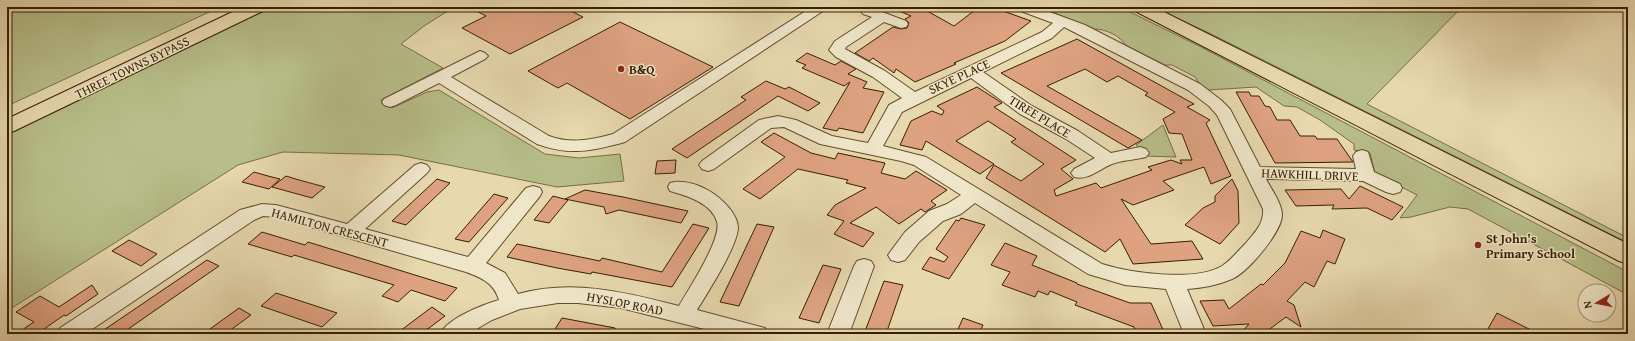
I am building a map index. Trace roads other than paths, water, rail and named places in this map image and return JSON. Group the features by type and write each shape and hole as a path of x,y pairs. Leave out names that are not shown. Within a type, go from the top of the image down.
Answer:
{"main road":[{"name":"THREE TOWNS BYPASS","path":"7,113 232,7"},
{"name":"THREE TOWNS BYPASS","path":"7,127 257,7"},
{"path":"1141,7 1628,255"}],"street":[{"path":"440,77 543,140 565,145 591,146 619,138 822,7"},
{"path":"708,165 765,124 780,120 791,123 825,140 873,149 920,161 1096,269 1112,276 1134,280 1173,282 1224,274 1236,266 1269,229 1272,222 1272,209 1224,113 1205,95 1080,28 1024,7"},
{"path":"868,11 901,24"},
{"path":"882,17 840,44 837,50 841,54 879,74 912,98"},
{"name":"SKYE PLACE","path":"873,149 895,109 912,98 1047,35 1062,21"},
{"path":"390,102 480,56"},
{"name":"TIREE PLACE","path":"972,71 1026,110 1072,135 1108,159"},
{"path":"1080,174 1108,159 1140,153"},
{"path":"1362,156 1366,175 1393,188"},
{"path":"350,232 421,170"},
{"name":"HAWKHILL DRIVE","path":"1253,172 1306,175 1366,175"},
{"path":"677,187 694,191 709,199 725,218 728,229 724,243 684,315"},
{"path":"472,266 533,192"},
{"path":"898,255 912,237 936,216 954,209 975,194"},
{"name":"HAMILTON CRESCENT","path":"68,334 243,217 254,212 276,211 472,266 495,275 502,280 511,304"},
{"path":"838,334 864,266"},
{"path":"1173,282 1196,334"},
{"name":"HYSLOP ROAD","path":"450,334 480,317 511,304 555,295 597,296 684,315 757,334"}],"place":[{"name":"B&Q","path":"621,69"},
{"name":"St John's Primary School","path":"1478,245"}]}
